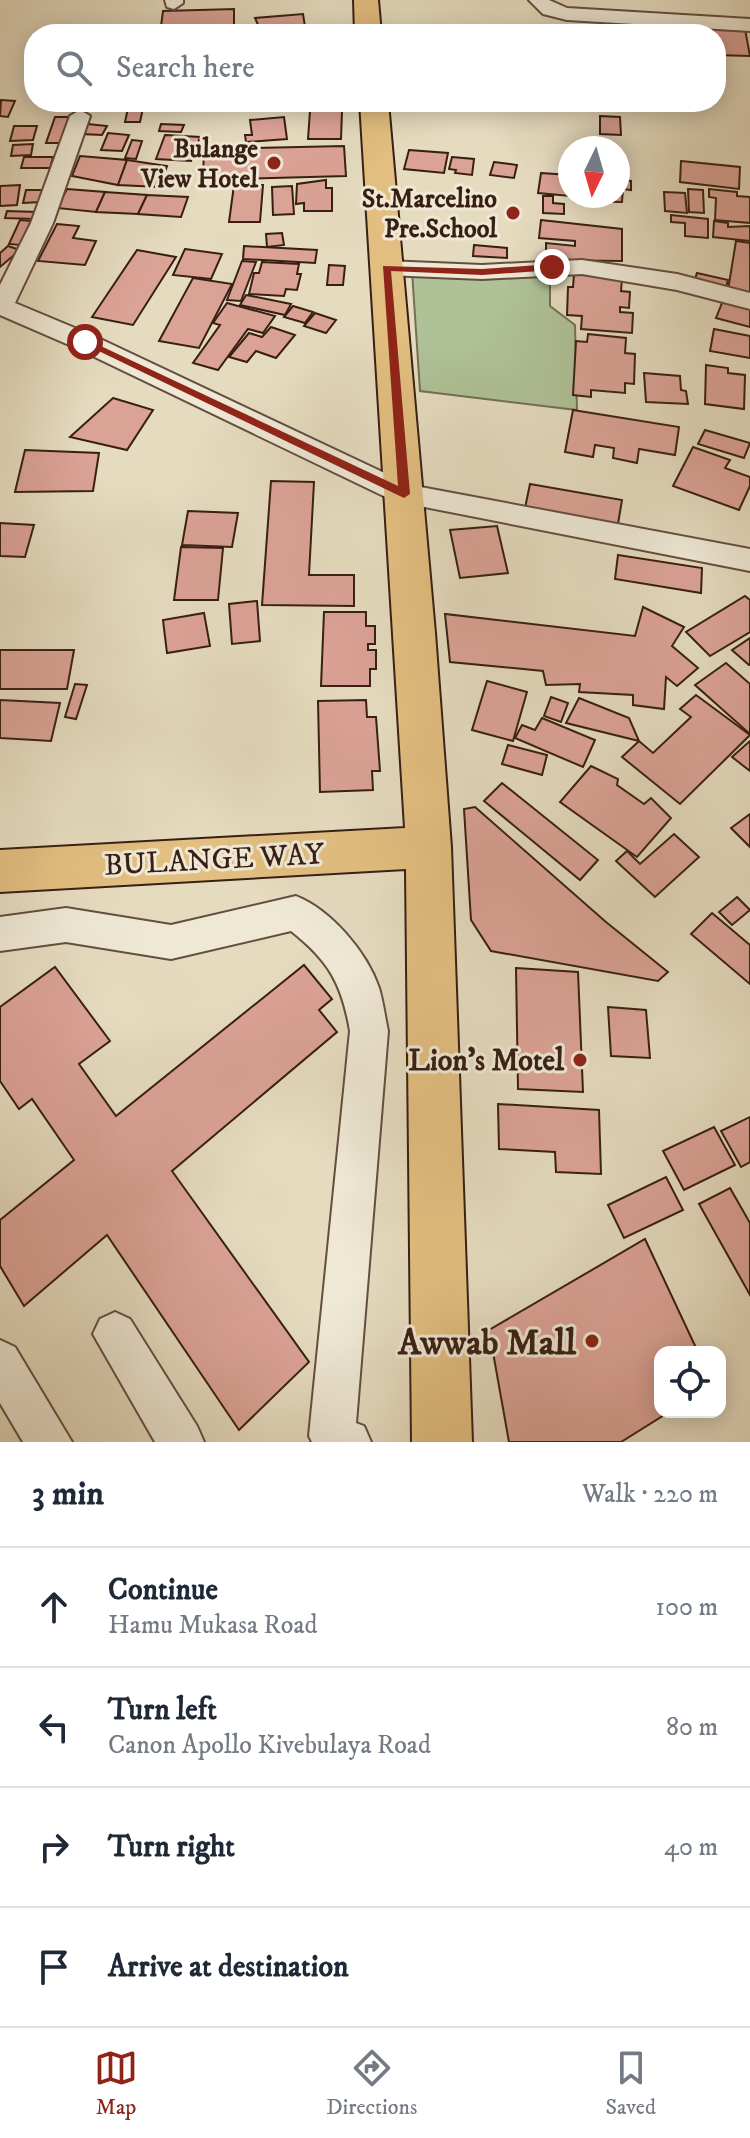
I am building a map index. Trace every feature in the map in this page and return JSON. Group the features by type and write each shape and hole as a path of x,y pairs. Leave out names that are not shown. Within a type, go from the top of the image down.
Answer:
{"main road":[{"path":"366,0 367,24"},
{"path":"375,112 428,847 442,1442"},
{"name":"BULANGE WAY","path":"0,871 428,847"}],"street":[{"path":"538,0 550,10 567,14 750,25"},
{"path":"80,116 42,223 1,306 85,342 404,494 750,560"},
{"path":"386,268 482,272 582,267 677,282 750,301"},
{"path":"0,934 66,925 171,942 296,913 329,939 361,989 369,1031 335,1440"},
{"path":"115,1334 181,1442"},
{"path":"0,1362 49,1442"}],"green space":[{"path":"550,270 550,306 575,325 577,410 420,391 412,271"}],"building":[{"path":"234,9 234,24 161,24 163,11"},
{"path":"303,14 305,24 258,24 255,18"},
{"path":"726,28 745,29 750,56 726,55"},
{"path":"1,100 15,101 8,117 0,116"},
{"path":"127,112 142,112 140,122 125,122"},
{"path":"310,112 342,112 341,139 308,139"},
{"path":"600,116 620,117 621,135 600,134"},
{"path":"55,117 72,117 63,143 46,143"},
{"path":"284,117 287,139 246,142 245,135 252,135 250,120"},
{"path":"88,124 107,126 102,135 82,134"},
{"path":"161,124 184,125 181,132 159,131"},
{"path":"14,126 37,126 33,140 10,141"},
{"path":"108,133 129,135 122,151 101,150"},
{"path":"165,135 200,137 191,161 156,159"},
{"path":"132,140 142,141 136,159 125,158"},
{"path":"33,144 31,155 11,156 13,145"},
{"name":"Bulange View Hotel","path":"344,146 346,176 203,180 204,149"},
{"path":"409,150 448,153 444,173 404,169"},
{"path":"80,156 127,160 118,185 72,176"},
{"path":"24,157 53,157 50,168 21,168"},
{"path":"452,157 474,159 472,175 449,169"},
{"path":"127,160 167,166 160,187 118,185"},
{"path":"681,161 740,167 739,189 680,182"},
{"path":"494,162 517,165 514,178 490,175"},
{"path":"541,173 558,174 558,195 538,193"},
{"path":"326,180 326,188 332,188 332,211 304,211 304,203 296,204 297,184"},
{"path":"20,185 17,205 0,206 0,186"},
{"path":"234,185 263,185 260,222 229,222"},
{"path":"292,186 294,214 273,215 272,187"},
{"path":"67,189 105,192 96,212 57,208"},
{"path":"688,189 703,190 704,213 689,212"},
{"path":"709,189 737,192 737,196 750,197 750,223 715,220 716,198 709,197"},
{"path":"26,190 43,190 41,202 23,203"},
{"path":"105,192 147,195 138,214 96,212"},
{"path":"664,192 685,193 687,213 665,211"},
{"path":"147,195 188,197 181,217 138,214"},
{"path":"543,196 553,196 553,203 558,203 558,208 564,208 564,214 543,213"},
{"path":"7,211 37,212 35,219 5,218"},
{"path":"671,215 708,219 708,238 685,236 685,223 671,222"},
{"path":"20,220 31,221 20,245 9,244"},
{"path":"541,220 622,229 622,261 546,260 546,243 575,246 575,241 539,238"},
{"path":"714,221 728,223 728,227 750,226 750,241 713,237"},
{"path":"57,224 79,226 73,238 96,241 85,265 38,261"},
{"path":"282,233 284,245 267,247 266,234"},
{"path":"736,241 750,243 750,293 728,290"},
{"path":"474,245 507,248 507,258 473,256"},
{"path":"8,246 20,250 0,267 0,253"},
{"path":"244,246 317,250 315,263 243,259"},
{"path":"185,249 222,254 211,279 173,275"},
{"path":"137,250 176,257 133,325 92,317"},
{"path":"242,261 256,262 241,301 227,300"},
{"path":"262,262 299,264 297,274 301,274 297,290 286,289 284,296 249,294 254,273 259,273"},
{"path":"329,265 345,266 343,285 327,285"},
{"path":"697,273 728,280 725,291 693,285"},
{"path":"574,274 622,279 621,291 630,292 629,308 620,307 620,312 633,313 632,333 581,329 582,316 567,315 568,287 573,287"},
{"path":"193,278 232,284 199,348 159,341"},
{"path":"246,295 291,304 285,315 240,305"},
{"path":"724,298 750,305 750,327 716,318"},
{"path":"227,303 275,316 263,333 248,329 218,370 193,363 220,325 213,323"},
{"path":"293,306 313,312 305,323 284,317"},
{"path":"315,313 336,320 326,333 304,326"},
{"path":"271,327 295,335 276,358 256,351 247,362 229,357 249,333 262,337"},
{"path":"714,329 750,336 750,358 710,351"},
{"path":"588,334 626,338 625,353 635,354 634,384 625,383 625,393 591,390 591,397 573,395 576,341 587,342"},
{"path":"706,365 728,368 728,373 745,375 744,409 705,404"},
{"path":"644,373 680,376 681,390 686,391 688,404 646,402"},
{"path":"113,398 153,410 127,450 70,437"},
{"path":"573,410 679,427 675,455 639,449 637,463 613,458 614,448 595,445 593,457 565,452"},
{"path":"705,430 750,443 744,458 698,444"},
{"path":"693,447 730,460 725,468 750,477 750,486 739,510 673,486"},
{"path":"25,450 99,453 93,491 15,492"},
{"path":"271,481 314,482 309,575 354,575 354,606 262,605"},
{"path":"530,484 622,500 618,524 525,508"},
{"path":"188,511 238,513 232,547 182,545"},
{"path":"0,523 34,525 25,557 0,556"},
{"path":"497,526 508,573 460,578 450,530"},
{"path":"181,547 223,548 218,600 174,600"},
{"path":"618,555 702,568 701,593 615,579"},
{"path":"745,596 750,600 750,632 710,656 686,632"},
{"path":"257,601 260,641 232,644 229,604"},
{"path":"643,607 684,627 672,646 698,668 677,686 666,677 664,709 633,705 633,695 579,692 580,684 546,685 543,671 450,662 445,614 635,636"},
{"path":"324,612 366,612 366,626 375,626 375,644 368,644 368,650 376,650 376,669 370,669 370,686 321,686"},
{"path":"204,613 210,646 167,653 163,620"},
{"path":"750,638 750,665 749,665 732,650"},
{"path":"0,650 74,650 67,689 0,689"},
{"path":"726,663 750,684 750,734 695,685"},
{"path":"487,681 527,692 513,741 472,730"},
{"path":"75,684 87,685 76,719 65,717"},
{"path":"696,695 750,735 680,804 622,757 639,741 653,753 691,717 680,709"},
{"path":"551,697 568,703 561,722 544,716"},
{"path":"579,698 629,718 639,741 566,723"},
{"path":"0,700 60,703 51,741 0,738"},
{"path":"366,700 367,717 376,717 380,771 372,771 373,790 320,792 318,701"},
{"path":"542,718 595,740 583,767 515,738 522,725 535,730"},
{"path":"750,741 750,771 732,757"},
{"path":"508,745 547,755 542,775 502,764"},
{"path":"591,766 618,779 617,785 644,804 651,798 671,818 637,857 560,802"},
{"path":"502,783 598,860 580,880 484,801"},
{"path":"475,807 668,972 658,981 491,951 471,920 464,809"},
{"path":"750,814 750,847 731,828"},
{"path":"674,834 699,857 655,897 616,861 627,851 640,864"},
{"path":"737,897 750,910 732,925 719,912"},
{"path":"712,913 750,945 750,984 691,934"},
{"path":"304,965 332,999 319,1010 337,1032 172,1171 309,1362 239,1430 107,1235 24,1306 0,1266 0,1220 74,1160 32,1099 19,1109 0,1081 0,1007 55,967 110,1041 79,1064 116,1116"},
{"path":"516,968 578,972 583,1092 518,1089"},
{"path":"608,1007 646,1010 650,1058 611,1056"},
{"path":"498,1104 599,1110 601,1174 556,1172 555,1152 499,1149"},
{"path":"750,1117 750,1162 741,1167 721,1131"},
{"path":"714,1127 735,1165 684,1190 663,1151"},
{"path":"666,1177 683,1210 624,1238 608,1205"},
{"path":"730,1188 750,1223 750,1295 699,1204"},
{"name":"Awwab Mall","path":"645,1239 695,1346 654,1346 654,1418 659,1418 621,1442 509,1442 489,1330"}],"place":[{"name":"Bulange View Hotel","path":"274,163"},
{"name":"St.Marcelino Pre.School","path":"513,213"},
{"name":"Lion's Motel","path":"580,1060"},
{"name":"Awwab Mall","path":"592,1341"}],"route":[{"path":"85,342 404,494 386,268 482,272 552,267"}]}
